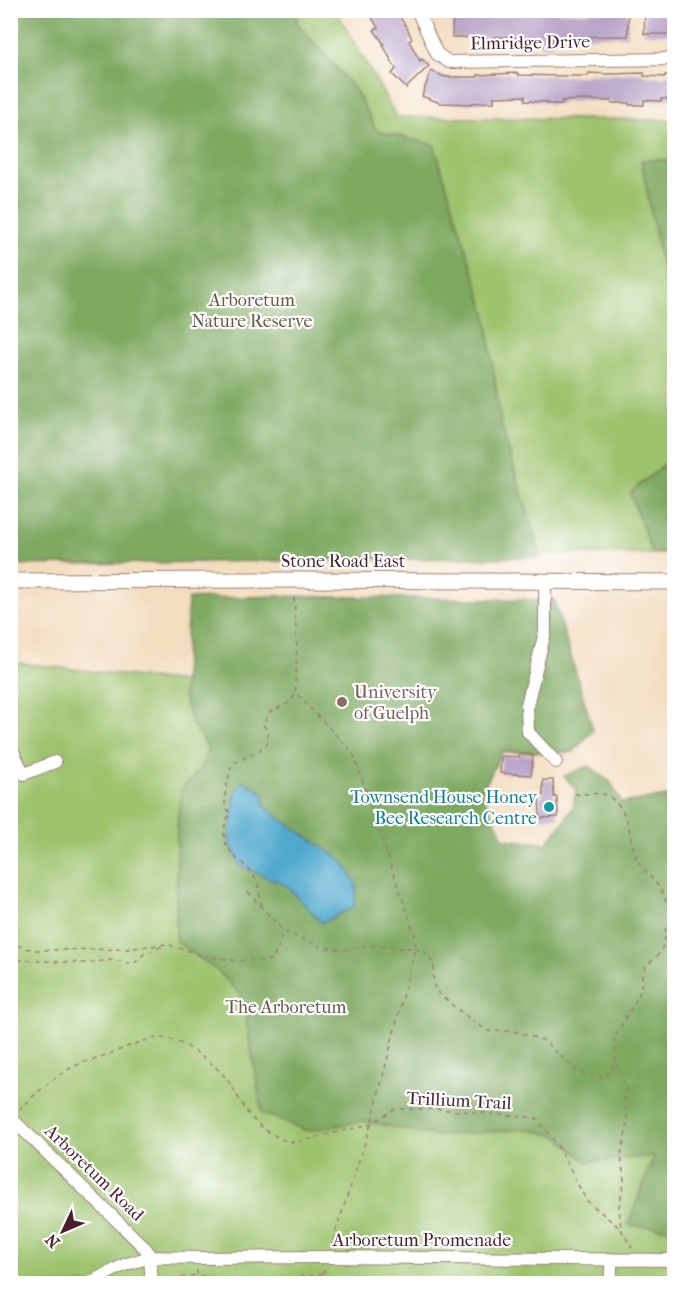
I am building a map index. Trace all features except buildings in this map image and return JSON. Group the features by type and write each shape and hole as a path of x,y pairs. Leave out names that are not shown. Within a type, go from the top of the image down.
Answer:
{"main road":[{"name":"Stone Road East","path":"10,581 675,582"}],"street":[{"name":"Elmridge Drive","path":"417,10 437,54 449,62 675,59"},
{"path":"545,582 545,632 527,705 528,732 556,762"},
{"path":"10,746 24,774 54,762"},
{"name":"Arboretum Road","path":"11,1118 140,1242 150,1257"},
{"path":"87,1284 124,1265 150,1257 152,1284"},
{"name":"Arboretum Promenade","path":"150,1257 675,1260"},
{"path":"611,1259 611,1284"}],"path":[{"path":"262,909 256,879 226,848 224,836 226,820 231,813 225,808 225,793 232,764 257,752 267,744 268,733 263,724 266,718 270,712 292,701 295,692 297,647 294,597"},
{"path":"295,692 353,753 416,939 371,1124 327,1257 323,1274 326,1284"},
{"path":"575,794 593,793 609,796 619,805 630,828 635,855 662,892 669,910 675,913 666,927 659,954 646,966 642,975 641,991 614,1038 616,1063 626,1085 625,1104 628,1121 621,1156 624,1180 619,1207 621,1229"},
{"path":"248,892 283,931 321,947 344,950 368,945 415,948 427,954 434,965 433,984 438,993 488,1031 513,1031 543,1040 578,1072 605,1078 616,1063"},
{"path":"10,940 24,948 35,950 126,949 166,944 237,961 272,960 283,931"},
{"path":"10,957 20,960 85,963 113,960 129,963 136,962 144,954 166,944"},
{"name":"Trillium Trail","path":"11,1118 40,1089 70,1068 161,1038 179,1042 203,1058 226,1078 251,1119 282,1140 297,1142 371,1124 395,1109 437,1109 537,1118 559,1148 586,1200 621,1229 639,1259"},
{"path":"10,1248 14,1245 11,1118"},
{"path":"197,1284 198,1258"},
{"path":"248,1284 252,1281 285,1282 302,1276 323,1274"},
{"path":"174,1284 184,1276 211,1276 221,1284"},
{"path":"177,1280 180,1284"},
{"path":"214,1284 218,1280"}],"green space":[{"name":"Arboretum Nature Reserve","path":"10,11 296,11 297,23 356,91 377,131 434,145 486,314 501,425 541,557 13,565 10,561"},
{"name":"Arboretum Nature Reserve","path":"11,11 336,11 397,117 674,120 674,554 11,552"},
{"path":"641,160 674,160 674,331"},
{"path":"674,456 674,554 652,553 630,493"},
{"path":"277,596 554,600 593,730 573,752 502,752 481,793 504,839 546,844 573,807 576,789 564,776 589,766 610,782 622,803 674,795 674,1229 628,1225 654,1156 587,1162 557,1136 527,1129 436,1136 363,1121 307,1131 262,1113 242,997 219,972 176,941 177,826 181,790 203,765 208,748 191,722 183,694 188,599"},
{"name":"The Arboretum","path":"11,662 593,730 573,752 502,752 481,793 504,839 546,844 577,801 589,766 610,782 622,803 674,795 674,1283 11,1284"}],"water":[{"path":"243,781 264,793 264,805 277,816 344,862 357,885 354,907 322,923 287,886 239,865 229,839 236,791"}],"waterway":[{"path":"670,1251 674,1243"}],"place":[{"name":"University of Guelph","path":"342,702"},
{"name":"Townsend House Honey Bee Research Centre","path":"549,807"}]}
